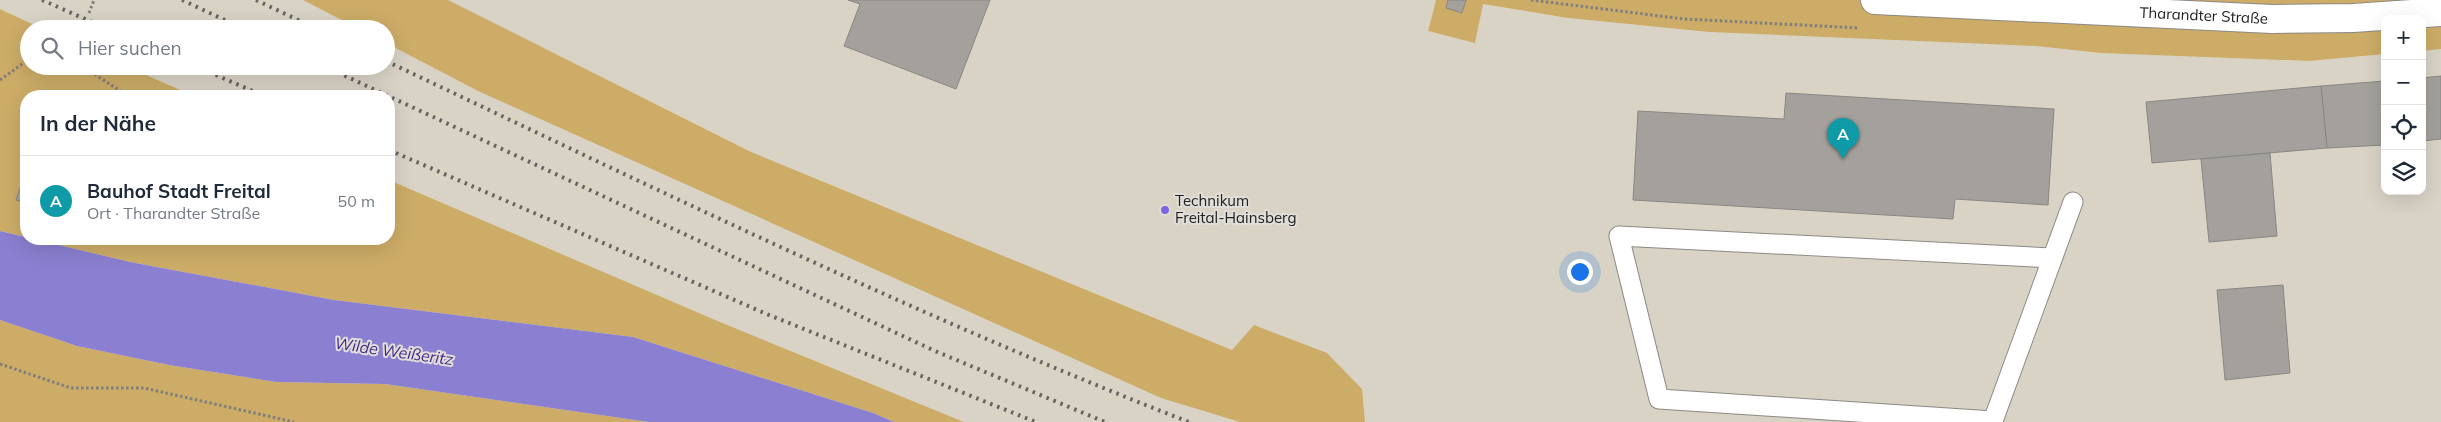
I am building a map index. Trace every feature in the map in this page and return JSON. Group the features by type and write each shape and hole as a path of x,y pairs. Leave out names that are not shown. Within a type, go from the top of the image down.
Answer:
{"main road":[{"name":"Tharandter Straße","path":"1875,0 2272,18 2353,18 2441,12"}],"lane":[{"path":"2052,258 1619,236 1659,399 1993,421 2073,202"}],"path":[{"path":"89,12 94,0"},
{"path":"0,80 20,66"},
{"path":"96,75 119,90"},
{"path":"0,364 71,388 144,388 294,422"}],"shaded area":[{"path":"0,0 303,0 342,20 24,20 0,9"},
{"path":"303,0 448,0 751,152 1232,350 1254,325 1327,353 1362,389 1365,422 1240,422 1161,398 478,91 395,48 395,20 342,20"},
{"path":"448,0 1436,0 1428,31 1475,42 1483,3 1568,18 1709,32 2036,46 2100,53 2309,61 2381,54 2381,195 2426,195 2426,51 2441,49 2441,422 1354,422 1232,350 751,152"},
{"path":"1436,0 2441,0 2441,49 2426,51 2426,15 2381,15 2381,54 2309,61 2100,53 2036,46 1709,32 1568,18 1483,4 1475,43 1428,31"},
{"path":"0,9 24,20 20,20 20,75 146,75 180,90 20,90 20,236 0,231"},
{"path":"395,48 478,91 1161,398 1240,422 964,422 720,322 395,183 395,90 181,90 147,75 395,75"},
{"path":"395,183 720,322 964,422 894,422 873,413 633,337 334,300 130,262 58,245 395,245"},
{"path":"0,320 77,346 169,365 276,382 385,384 649,422 0,422"}],"water":[{"name":"Wilde Weißeritz","path":"0,231 20,236 20,245 59,245 130,262 334,300 633,337 873,413 894,422 649,422 385,384 276,382 169,365 77,346 0,320"}],"building":[{"path":"848,0 990,0 956,89 844,46 860,4"},
{"path":"1448,0 1466,0 1462,13 1446,8"},
{"path":"2441,76 2441,139 2426,141 2426,78"},
{"path":"2381,81 2381,145 2327,148 2321,86"},
{"path":"2321,86 2327,148 2152,163 2146,102"},
{"path":"1786,93 2054,109 2048,205 1955,199 1953,219 1633,200 1638,111 1784,119"},
{"path":"2270,153 2277,236 2209,242 2201,159"},
{"path":"20,188 20,201 16,200"},
{"path":"2283,285 2290,373 2225,380 2217,290"}],"railway":[{"path":"42,0 88,20"},
{"path":"182,0 225,20"},
{"path":"256,0 298,20"},
{"path":"395,65 685,203 885,294 986,339 1189,422"},
{"path":"216,75 250,90"},
{"path":"343,75 375,90"},
{"path":"395,99 935,351 1105,422"},
{"path":"395,153 769,315 1036,422"}],"place":[{"name":"Bauhof Stadt Freital","path":"1843,159"},
{"name":"Technikum Freital-Hainsberg","path":"1165,210"}]}
